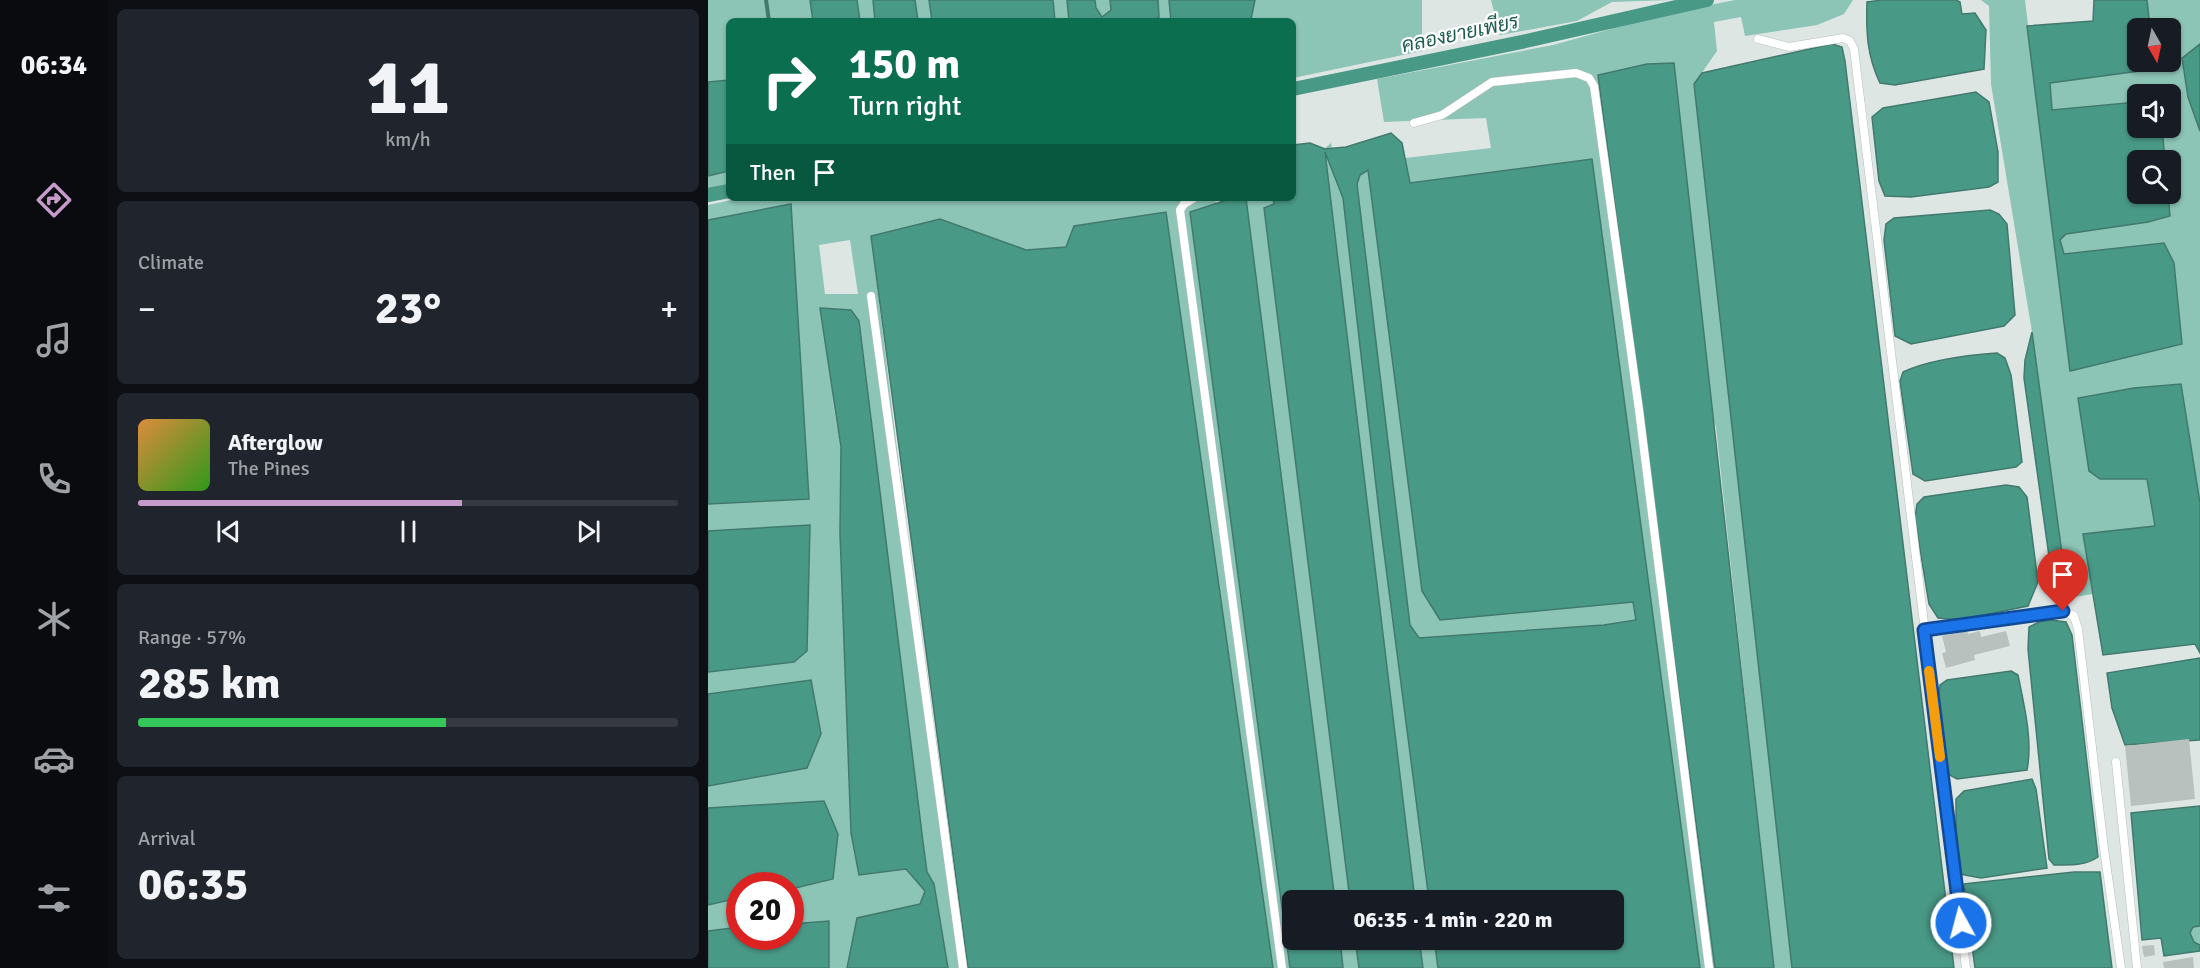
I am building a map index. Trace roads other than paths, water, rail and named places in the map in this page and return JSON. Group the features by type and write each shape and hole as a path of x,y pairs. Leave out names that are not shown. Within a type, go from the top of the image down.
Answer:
{"lane":[{"path":"1758,39 1789,47 1844,38 1850,41 1854,49 1966,968"},
{"path":"1414,123 1442,115 1480,88 1498,81 1576,73 1589,78 1594,86 1639,410 1709,968"},
{"path":"1189,201 1180,210 1282,968"},
{"path":"871,296 963,968"},
{"path":"1924,630 2063,611 2074,616 2078,629 2104,849 2121,968"},
{"path":"2116,762 2137,968"}],"waterway":[{"path":"766,0 769,18"},
{"name":"คลองยายเพียร","path":"1296,88 1526,41 1707,0"},
{"name":"คลองยายเพียร","path":"708,195 726,192"}]}
